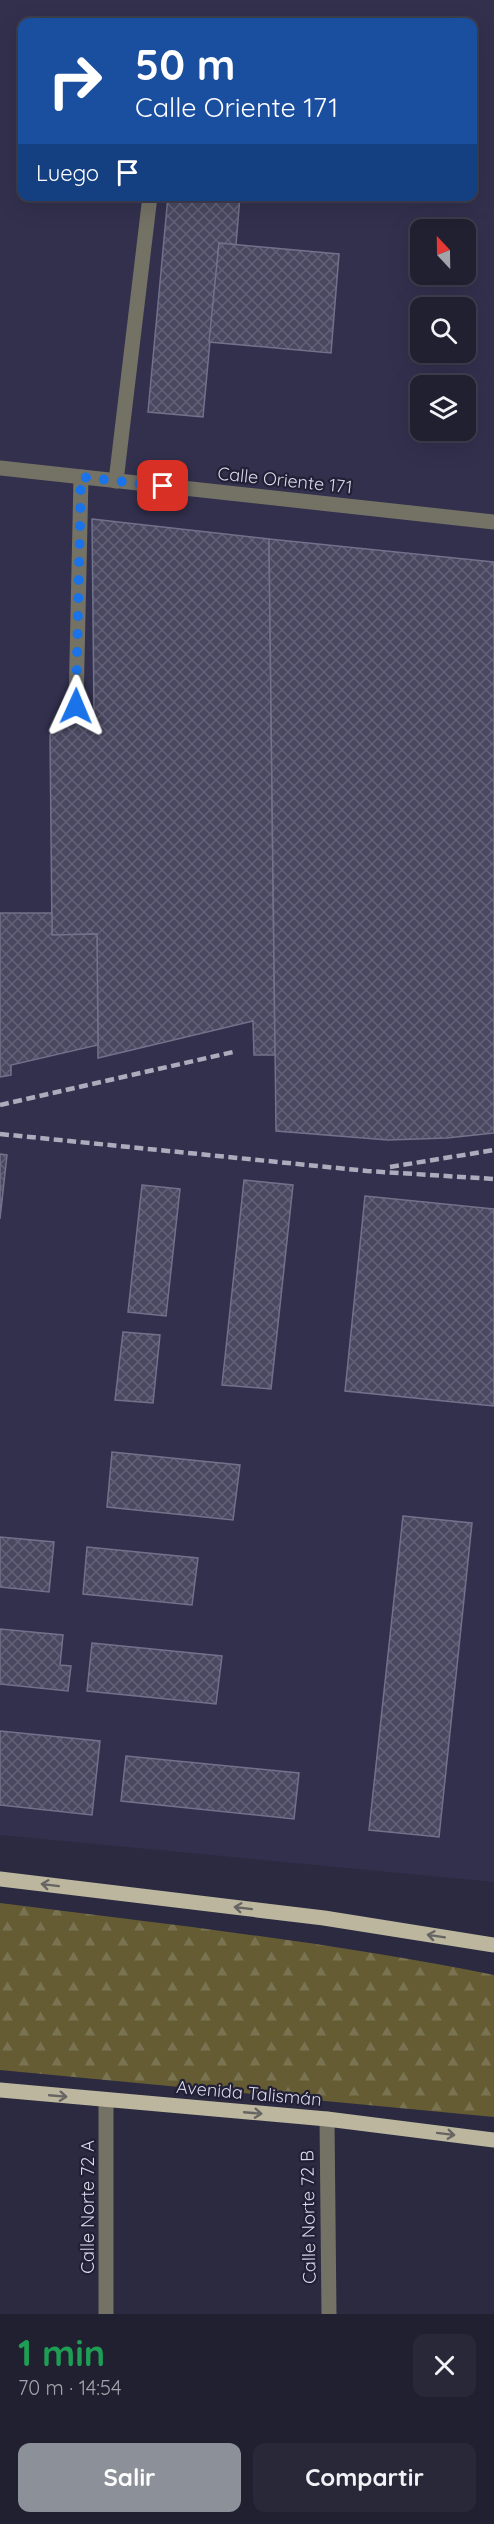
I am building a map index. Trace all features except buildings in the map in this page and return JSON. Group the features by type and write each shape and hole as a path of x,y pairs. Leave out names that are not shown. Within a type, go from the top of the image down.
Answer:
{"main road":[{"path":"0,1879 324,1918 490,1944"},
{"name":"Avenida Talismán","path":"0,2090 327,2119 494,2140"}],"street":[{"path":"116,481 149,201"},
{"name":"Calle Oriente 171","path":"0,468 494,522"},
{"path":"76,706 81,477"},
{"name":"Calle Norte 72 A","path":"106,2100 106,2314"},
{"name":"Calle Norte 72 B","path":"327,2119 329,2314"}],"shaded area":[{"path":"0,0 494,0 494,1882 0,1835"}],"green space":[{"path":"0,1903 310,1943 494,1975 494,2117 0,2070"}],"railway":[{"path":"0,1105 233,1052"},
{"path":"0,1134 367,1171 494,1179"},
{"path":"390,1167 494,1150"}],"route":[{"path":"76,706 81,477 163,486"}]}
